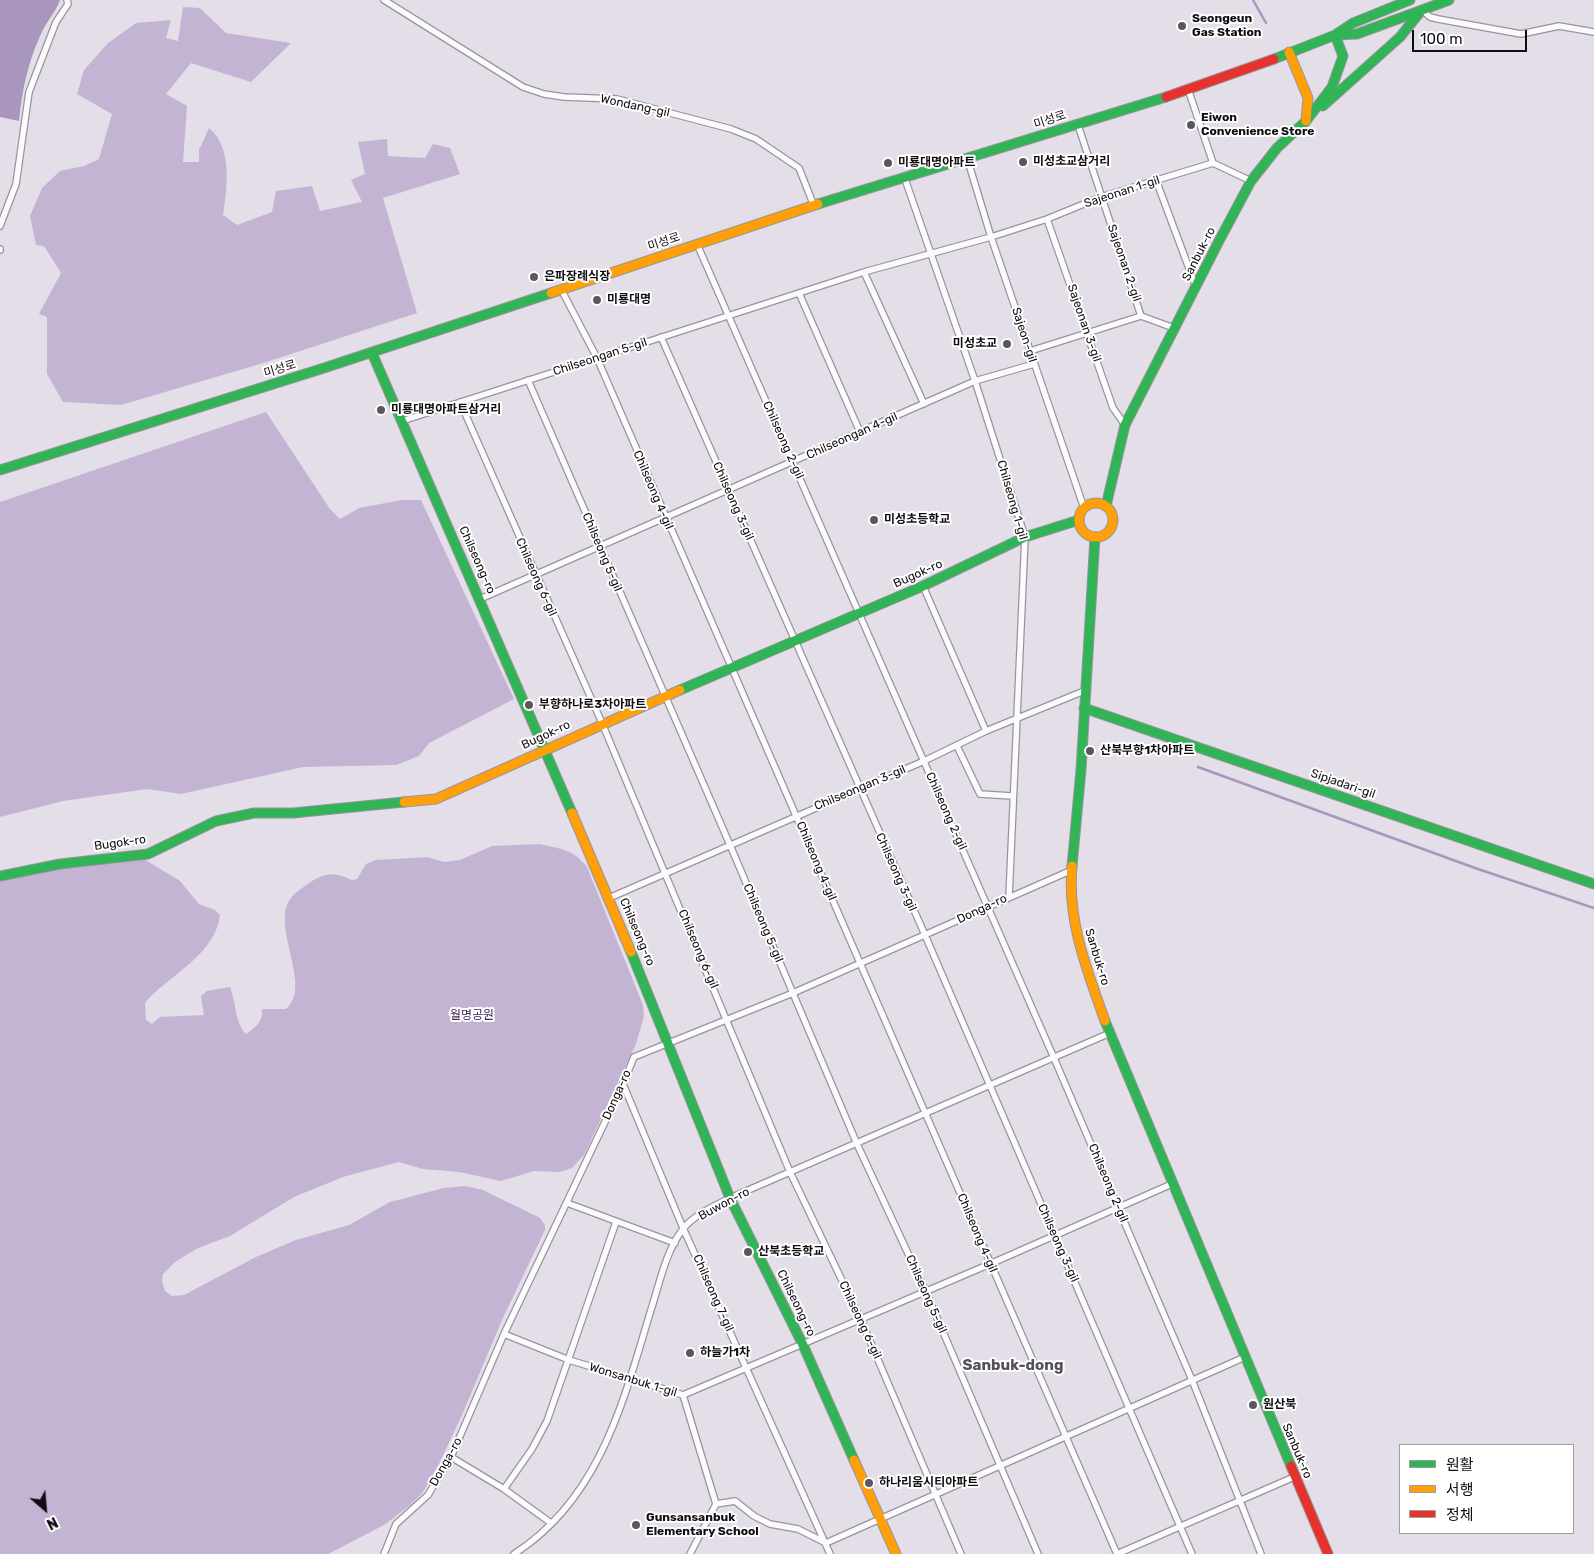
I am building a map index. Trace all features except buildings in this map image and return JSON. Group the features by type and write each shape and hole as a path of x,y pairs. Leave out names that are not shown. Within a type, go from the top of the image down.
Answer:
{"street":[{"path":"0,226 16,184 29,92 56,22 68,4 67,0"},
{"name":"Wondang-gil","path":"384,0 524,87 544,94 564,97 617,99 731,128 756,139 799,168 814,206"},
{"name":"미성로","path":"0,470 372,353 814,206 905,180 1188,89 1335,35 1353,23 1410,0"},
{"name":"미성로","path":"1335,35 1358,34 1449,0"},
{"path":"1306,121 1400,37 1422,10 1430,17 1438,19 1521,34 1559,26 1594,32"},
{"name":"Sanbuk-ro","path":"1106,506 1125,424 1251,181 1278,148 1306,121 1332,87 1339,72 1342,56 1335,35"},
{"path":"1289,52 1308,98 1306,121"},
{"path":"1188,89 1213,163 1251,181"},
{"name":"Sajeonan 2-gil","path":"1078,125 1141,316"},
{"name":"Sajeon-gil","path":"968,160 991,237 1084,508"},
{"name":"Sajeonan 1-gil","path":"930,255 1047,219 1102,197 1213,163"},
{"name":"Chilseong 1-gil","path":"905,180 975,381 1025,538 1009,896"},
{"path":"1156,180 1196,287"},
{"name":"Sajeonan 3-gil","path":"1047,219 1088,333 1112,408 1125,424"},
{"name":"Chilseong 2-gil","path":"697,244 1119,1208 1192,1380 1261,1554"},
{"name":"Chilseongan 5-gil","path":"402,421 864,272 930,255"},
{"path":"864,272 924,404"},
{"name":"Chilseong 4-gil","path":"561,289 596,358 1116,1554"},
{"path":"799,293 860,432"},
{"path":"1030,351 1141,316 1174,328"},
{"name":"Chilseong 3-gil","path":"661,337 925,935 988,1086 1192,1554"},
{"name":"Chilseong-ro","path":"372,353 546,749 669,1042 730,1198 803,1345 896,1554"},
{"name":"Chilseongan 4-gil","path":"480,599 975,381 1034,364"},
{"name":"Chilseong 5-gil","path":"528,380 664,697 730,845 856,1144 926,1292 1038,1554"},
{"name":"Chilseong 6-gil","path":"460,402 602,723 728,1020 790,1172 861,1320 937,1494 961,1554"},
{"path":"1097,503 1106,506 1111,512 1112,523 1107,532 1095,537 1083,531 1079,520 1084,508 1097,503"},
{"name":"Bugok-ro","path":"0,876 60,864 148,854 216,821 254,813 293,813 436,799 602,723 923,586 1025,538 1079,520"},
{"name":"Sanbuk-ro","path":"1095,537 1084,691 1081,770 1072,870 1075,931 1085,966 1110,1032 1294,1477 1328,1554"},
{"path":"923,586 986,731"},
{"name":"Chilseongan 3-gil","path":"609,898 924,761 1018,717 1084,691"},
{"name":"Sipjadari-gil","path":"1084,708 1594,884"},
{"path":"957,746 980,794 1012,796"},
{"name":"Donga-ro","path":"384,1554 396,1524 428,1495 451,1457 504,1334 623,1084 634,1057 793,994 858,963 1072,870"},
{"name":"Buwon-ro","path":"514,1554 530,1544 574,1501 592,1474 613,1430 631,1378 666,1261 683,1228 701,1214 730,1198 1110,1032"},
{"name":"Chilseong 7-gil","path":"623,1084 683,1228 830,1554"},
{"name":"Wonsanbuk 1-gil","path":"504,1334 569,1360 683,1395 748,1369 1174,1183"},
{"path":"567,1202 675,1243"},
{"path":"504,1489 532,1449 547,1421 616,1222"},
{"path":"716,1504 735,1501 754,1516 770,1524 798,1530 826,1543 1244,1356"},
{"path":"683,1395 716,1504 690,1554"},
{"path":"451,1457 504,1489 551,1523"},
{"path":"1116,1554 1294,1477"}],"green space":[{"path":"183,7 200,8 226,33 291,43 251,82 191,63 166,94 187,106 183,162 199,162 199,150 209,128 217,136 222,146 227,169 223,215 237,225 272,212 276,191 312,186 320,211 362,202 351,180 365,174 358,142 387,139 388,156 425,158 433,144 450,148 460,174 383,198 417,313 260,364 121,405 63,402 47,374 47,317 39,314 61,273 44,246 36,245 30,216 42,188 60,171 84,166 99,159 112,114 77,94 84,70 108,43 136,23 171,20 166,38 178,41"},
{"path":"266,412 330,509 340,519 359,508 402,500 421,500 514,699 429,743 419,756 396,765 303,767 181,794 147,789 63,801 0,817 0,502"},
{"name":"월명공원","path":"540,844 572,853 587,867 643,1005 644,1016 636,1044 584,1155 572,1168 560,1172 534,1171 501,1181 459,1172 423,1169 399,1162 343,1177 294,1197 230,1236 198,1248 175,1262 163,1274 162,1281 165,1291 172,1296 184,1295 256,1257 296,1240 349,1225 390,1202 444,1188 465,1186 483,1190 540,1218 545,1225 545,1230 502,1320 462,1415 439,1464 423,1492 409,1506 384,1525 328,1554 0,1554 0,880 81,863 139,856 180,881 199,904 215,910 220,915 216,929 200,953 145,1003 146,1020 152,1024 160,1017 204,1015 201,996 207,991 230,987 240,1024 246,1034 258,1023 262,1009 286,1009 293,999 296,986 285,924 286,910 291,898 309,883 330,874 352,880 357,879 366,864 376,860 427,857 444,862 460,860 492,846"}],"shaded area":[{"path":"0,0 60,0 43,30 32,55 24,87 19,121 0,117"}],"waterway":[{"path":"1253,0 1266,23"},
{"path":"1198,767 1475,868 1594,908"}],"traffic: fast":[{"path":"1410,0 1353,23 1335,35 1357,34 1449,0"},
{"path":"1323,106 1400,37 1421,11"},
{"path":"1106,506 1125,425 1220,239 1251,181 1277,148 1306,121 1332,87 1343,56 1335,35 1274,59"},
{"path":"818,204 1166,97"},
{"path":"0,470 324,368 551,293"},
{"path":"372,353 572,813"},
{"path":"680,690 923,586 1025,537 1079,520"},
{"path":"1072,866 1081,770 1095,537"},
{"path":"1084,708 1594,884"},
{"path":"0,876 60,864 148,854 216,821 254,813 293,813 404,802"},
{"path":"631,952 730,1198 803,1345 854,1460"},
{"path":"1105,1021 1291,1466"}],"traffic: slow":[{"path":"1289,52 1308,98 1306,121"},
{"path":"551,293 818,204"},
{"path":"1096,503 1108,508 1113,520 1108,532 1096,537 1084,532 1079,520 1084,508 1096,503"},
{"path":"404,802 436,799 680,690"},
{"path":"572,813 631,952"},
{"path":"1072,866 1071,886 1075,926 1085,964 1105,1021"},
{"path":"854,1460 896,1554"}],"traffic: jam":[{"path":"1166,97 1274,59"},
{"path":"1291,1466 1328,1554"}],"place":[{"name":"Seongeun Gas Station","path":"1182,26"},
{"name":"Eiwon Convenience Store","path":"1191,125"},
{"name":"미성초교삼거리","path":"1023,162"},
{"name":"미룡대명아파트","path":"888,163"},
{"name":"은파장례식장","path":"534,277"},
{"name":"미룡대명","path":"597,300"},
{"name":"미성초교","path":"1007,344"},
{"name":"미룡대명아파트삼거리","path":"381,410"},
{"name":"미성초등학교","path":"874,520"},
{"name":"부향하나로3차아파트","path":"529,705"},
{"name":"산북부향1차아파트","path":"1090,751"},
{"name":"산북초등학교","path":"748,1252"},
{"name":"하늘가1차","path":"690,1353"},
{"name":"원산북","path":"1253,1405"},
{"name":"하나리움시티아파트","path":"869,1483"},
{"name":"Gunsansanbuk Elementary School","path":"636,1525"}],"district":[{"name":"Sanbuk-dong","path":"1013,1366"}]}
